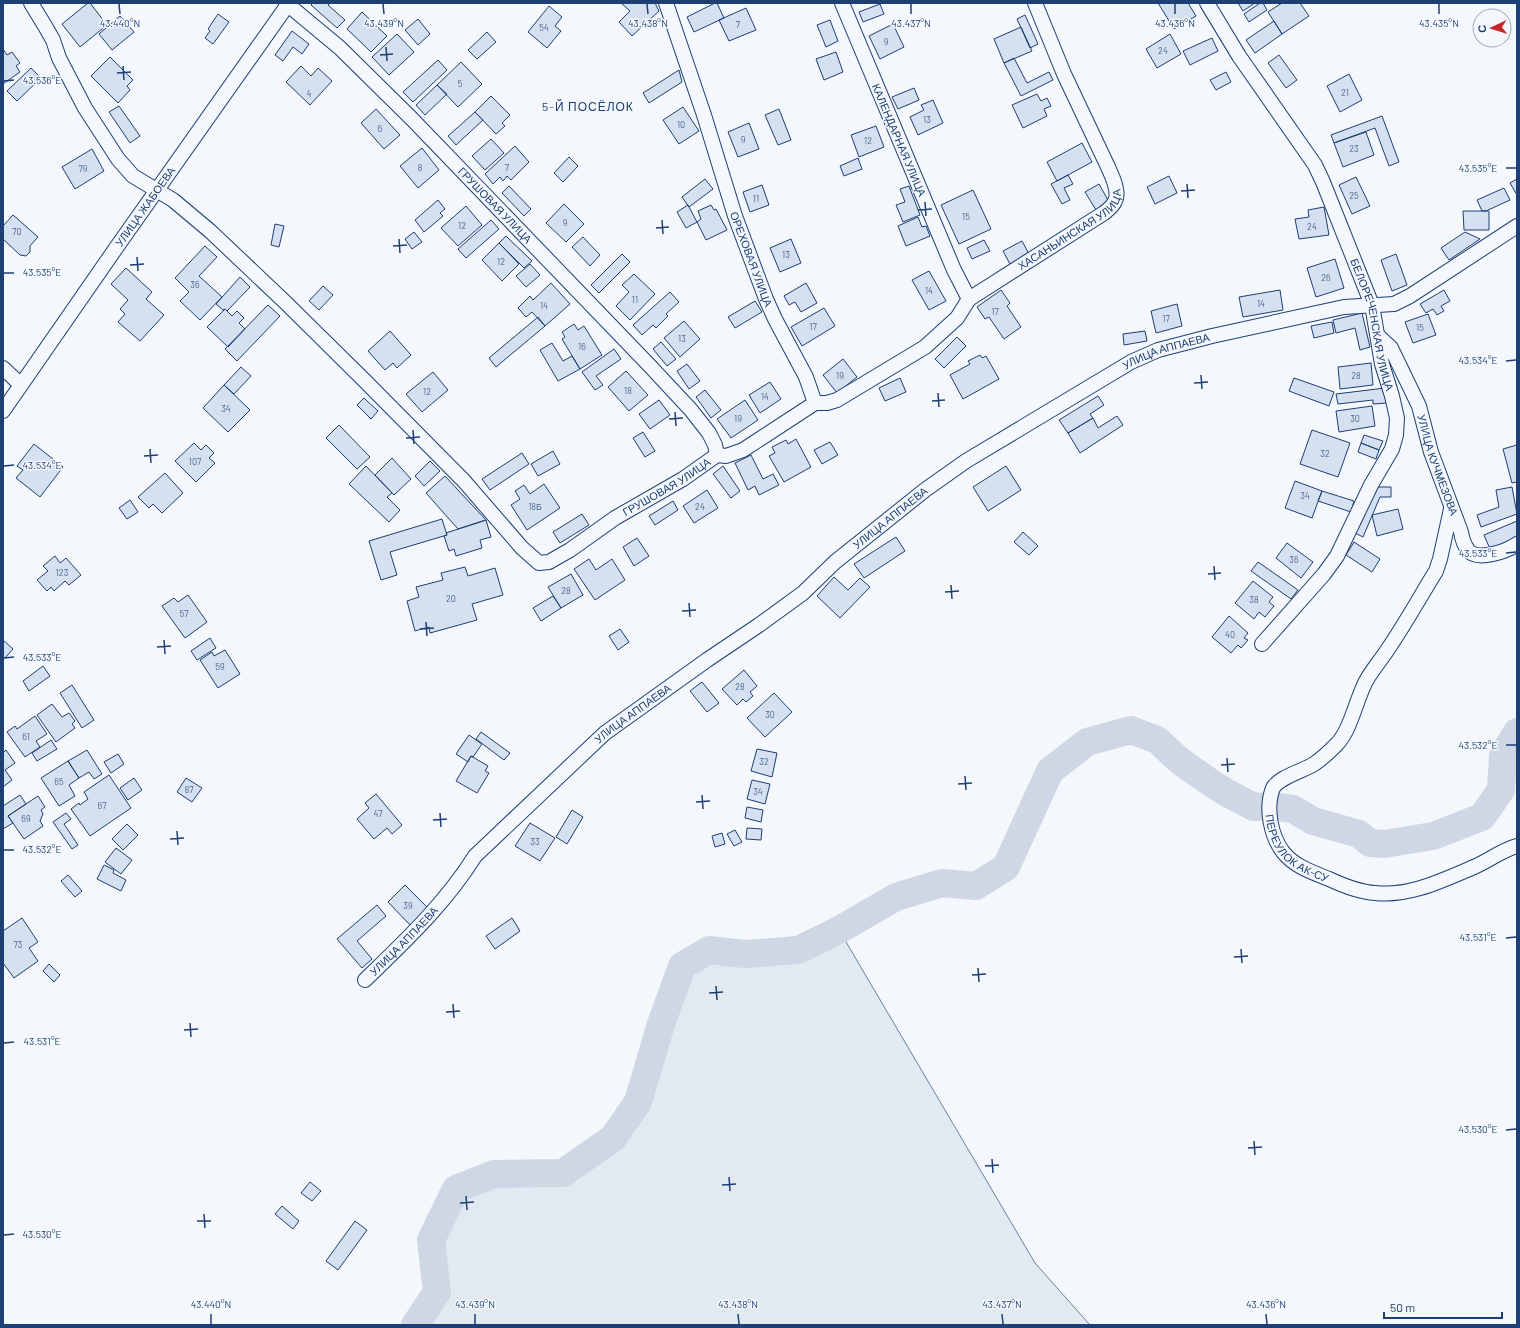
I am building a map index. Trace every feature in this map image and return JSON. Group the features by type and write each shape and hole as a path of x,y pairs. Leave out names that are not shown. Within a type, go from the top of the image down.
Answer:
{"street":[{"path":"31,3 53,40 59,58 86,108 118,159 133,176 157,190"},
{"name":"УЛИЦА ЖАБОЕВА","path":"3,411 288,3"},
{"name":"ГРУШОВАЯ УЛИЦА","path":"157,190 173,200 210,231 355,370 464,481 522,548 539,563 550,562 570,550 615,518 683,479 717,455 715,445 709,433 691,410 650,366 406,114 340,48 288,3"},
{"name":"ОРЕХОВАЯ УЛИЦА","path":"666,3 704,115 734,216 766,299 806,377 815,403"},
{"name":"КАЛЕНДАРНАЯ УЛИЦА","path":"842,3 951,263 969,299"},
{"name":"ХАСАНЬИНСКАЯ УЛИЦА","path":"969,299 1104,214 1115,202 1116,198 1114,181 1064,74 1035,3"},
{"name":"БЕЛОРЕЧЕНСКАЯ УЛИЦА","path":"1207,3 1239,56 1315,165 1323,182 1372,305 1382,364 1392,396 1396,418 1396,435 1392,449 1371,485 1336,556 1324,574 1262,644"},
{"name":"УЛИЦА АППАЕВА","path":"365,980 427,919 463,875 475,856 605,733 707,660 759,626 803,593 835,562 889,518 966,461 1131,362 1158,350 1270,322 1344,307 1394,304 1410,296 1517,226"},
{"path":"717,455 726,456 743,450 815,403 827,403 837,400 925,347 956,318 969,299"},
{"name":"УЛИЦА КУЧМЕЗОВА","path":"1378,336 1391,348 1419,406 1431,452 1451,509 1461,532 1463,542 1468,551 1472,554 1486,555 1500,553 1517,544"},
{"path":"3,368 21,385"},
{"name":"ПЕРЕУЛОК АК-СУ","path":"1451,509 1436,571 1366,681 1345,734 1338,743 1315,763 1278,782 1273,789 1270,806 1272,827 1282,850 1288,858 1300,867 1345,886 1376,893 1402,892 1436,883 1474,867 1517,846"}],"shaded area":[{"path":"839,930 1035,1263 1090,1325 415,1325 437,1292 431,1240 456,1189 494,1174 563,1173 613,1138 638,1102 661,1024 682,966 709,950 745,954 798,950"}],"building":[{"path":"90,3 107,25 80,47 62,24"},
{"path":"313,3 330,3 328,5 345,20 337,28 311,5"},
{"path":"621,3 655,3 659,11 632,36 619,22 630,11"},
{"path":"717,3 724,18 694,32 687,17"},
{"path":"1158,3 1188,3 1196,16 1174,29"},
{"path":"1238,3 1255,3 1243,11"},
{"path":"1260,3 1263,3 1267,10 1249,22 1244,14"},
{"path":"1282,3 1300,3 1309,16 1282,34 1268,12"},
{"path":"880,4 884,14 863,22 859,12"},
{"path":"549,6 562,17 555,26 561,31 547,48 528,32"},
{"path":"746,8 756,30 729,41 719,20"},
{"path":"362,12 387,36 371,52 347,29"},
{"path":"218,14 229,22 213,44 205,38 210,31 208,29"},
{"path":"1025,15 1038,44 1030,48 1017,19"},
{"path":"120,16 134,32 112,50 99,34"},
{"path":"418,19 430,34 418,45 405,30"},
{"path":"830,20 838,41 826,47 817,25"},
{"path":"1274,21 1282,34 1255,53 1246,40"},
{"path":"893,24 904,47 880,59 869,36"},
{"path":"1021,27 1032,51 1004,63 994,39"},
{"path":"292,31 309,44 302,54 293,47 283,61 275,55"},
{"path":"487,32 496,42 477,59 468,50"},
{"path":"397,34 414,52 389,75 372,57"},
{"path":"1170,34 1181,54 1157,68 1146,49"},
{"path":"1212,38 1218,51 1190,65 1183,51"},
{"path":"3,49 7,55 12,52 20,63 16,66 20,72 3,84"},
{"path":"836,52 843,72 824,80 816,59"},
{"path":"1279,55 1297,80 1286,88 1268,63"},
{"path":"110,57 133,80 127,86 130,90 118,103 91,76"},
{"path":"1014,58 1027,83 1049,72 1053,80 1021,96 1004,63"},
{"path":"438,60 447,70 413,102 403,92"},
{"path":"461,62 482,84 458,107 437,85"},
{"path":"301,66 311,76 318,68 332,81 310,105 286,82"},
{"path":"31,68 41,78 17,101 7,91"},
{"path":"679,70 682,82 649,103 643,93"},
{"path":"1226,72 1231,82 1216,90 1210,80"},
{"path":"1349,74 1362,100 1340,112 1327,86"},
{"path":"437,85 447,94 425,115 416,105"},
{"path":"914,88 919,100 898,109 892,97"},
{"path":"1037,94 1041,101 1047,98 1051,106 1044,109 1047,116 1023,128 1012,105"},
{"path":"491,96 510,115 502,123 505,126 496,134 475,112"},
{"path":"933,100 943,123 918,135 910,117 924,110 921,105"},
{"path":"119,106 140,136 130,143 109,112"},
{"path":"683,107 699,131 679,144 663,120"},
{"path":"376,109 400,135 384,149 361,123"},
{"path":"779,109 791,140 778,145 765,115"},
{"path":"475,112 483,120 456,145 448,136"},
{"path":"1382,116 1399,162 1389,166 1375,128 1334,143 1331,135"},
{"path":"749,123 759,149 738,157 728,132"},
{"path":"876,126 884,147 859,157 851,135"},
{"path":"1366,132 1374,155 1343,167 1334,143"},
{"path":"491,139 504,153 485,170 472,156"},
{"path":"1082,143 1092,162 1057,181 1047,162"},
{"path":"515,146 529,162 511,180 507,176 503,181 500,177 493,184 485,174"},
{"path":"422,148 439,170 418,188 400,166"},
{"path":"92,149 104,171 75,189 62,167"},
{"path":"569,157 578,166 563,182 554,173"},
{"path":"858,158 862,169 844,176 840,166"},
{"path":"1068,175 1073,184 1064,188 1070,200 1062,204 1051,184"},
{"path":"1169,176 1177,193 1155,204 1147,187"},
{"path":"1356,177 1370,206 1352,214 1339,185"},
{"path":"705,179 713,189 689,207 682,197"},
{"path":"1517,179 1517,195 1510,183"},
{"path":"1099,184 1109,202 1096,210 1085,192"},
{"path":"762,185 769,205 750,212 743,192"},
{"path":"509,186 531,209 524,216 502,193"},
{"path":"909,186 920,215 903,222 896,205 905,202 900,189"},
{"path":"1504,188 1510,200 1486,211 1482,211 1477,200"},
{"path":"973,190 991,229 959,244 941,205"},
{"path":"438,200 445,209 440,213 443,216 424,232 415,220"},
{"path":"564,204 584,224 566,242 546,223"},
{"path":"688,205 697,222 686,228 677,212"},
{"path":"711,205 714,210 716,209 727,230 706,240 697,222 701,219 698,211"},
{"path":"466,206 482,225 458,246 441,228"},
{"path":"1324,207 1329,235 1299,239 1295,219 1309,217 1308,210"},
{"path":"1463,211 1489,211 1489,230 1464,230"},
{"path":"13,215 38,237 30,246 30,252 26,256 20,255 3,239 3,226"},
{"path":"918,217 922,227 926,226 930,236 906,246 898,226"},
{"path":"491,220 499,229 466,258 458,249"},
{"path":"275,224 284,226 279,247 271,245"},
{"path":"414,232 422,242 412,249 405,239"},
{"path":"1465,232 1480,239 1449,260 1441,248"},
{"path":"506,236 532,261 524,268 499,243"},
{"path":"583,237 600,255 590,266 572,247"},
{"path":"791,239 801,263 780,272 770,248"},
{"path":"984,240 990,251 972,259 967,248"},
{"path":"1022,241 1029,254 1010,264 1003,251"},
{"path":"499,243 519,264 502,281 482,260"},
{"path":"205,246 217,257 199,276 222,297 200,320 180,301 189,292 175,278"},
{"path":"622,254 630,262 599,293 591,285"},
{"path":"1396,254 1407,285 1392,291 1381,260"},
{"path":"1335,259 1344,288 1316,297 1307,268"},
{"path":"530,264 540,275 526,287 516,276"},
{"path":"126,268 152,292 146,299 164,315 140,341 118,322 125,314 120,309 128,300 111,284"},
{"path":"929,271 946,301 929,310 912,280"},
{"path":"634,274 655,294 630,320 616,306 629,292 622,285"},
{"path":"240,277 250,287 227,311 225,309 223,310 216,304"},
{"path":"551,283 570,304 545,326 532,312 526,317 518,308 530,296 533,300"},
{"path":"806,283 817,303 801,312 795,302 789,305 784,296"},
{"path":"323,286 333,295 319,310 309,301"},
{"path":"1001,290 1010,303 1007,306 1021,327 1004,339 989,317 985,319 977,307"},
{"path":"1280,290 1283,310 1243,317 1239,297"},
{"path":"1444,290 1450,301 1441,306 1444,311 1437,315 1433,309 1426,313 1420,304"},
{"path":"670,292 679,302 666,314 668,316 656,328 653,325 642,335 633,325"},
{"path":"755,301 762,312 735,328 728,317"},
{"path":"1177,304 1182,326 1156,333 1151,311"},
{"path":"268,305 280,316 237,361 225,349"},
{"path":"824,308 835,326 802,346 791,327"},
{"path":"225,309 232,316 237,311 244,318 239,323 245,329 228,347 207,327"},
{"path":"1362,313 1370,347 1360,350 1355,328 1336,333 1333,320"},
{"path":"1428,314 1436,335 1413,343 1405,322"},
{"path":"538,317 545,326 496,367 489,358"},
{"path":"684,321 700,339 680,357 664,338"},
{"path":"1332,322 1334,333 1314,338 1311,326"},
{"path":"574,324 578,330 584,326 602,355 580,369 562,339 565,337 562,332"},
{"path":"390,331 411,355 397,368 393,363 385,370 368,351"},
{"path":"1145,331 1147,341 1124,345 1123,334"},
{"path":"957,337 966,346 944,368 935,359"},
{"path":"661,342 676,359 667,366 653,349"},
{"path":"552,343 563,361 572,356 580,369 558,381 540,350"},
{"path":"614,349 621,359 596,376 603,385 595,390 582,372"},
{"path":"980,355 982,358 986,356 999,379 963,399 950,375 970,364 968,361"},
{"path":"843,359 857,377 837,393 823,375"},
{"path":"1371,363 1373,385 1340,389 1338,367"},
{"path":"687,364 700,381 689,389 677,371"},
{"path":"241,367 251,376 234,394 224,385"},
{"path":"626,371 648,395 629,411 608,387"},
{"path":"433,372 448,390 422,412 406,394"},
{"path":"900,378 906,392 885,401 879,388"},
{"path":"1294,378 1334,392 1329,406 1289,391"},
{"path":"770,382 781,399 760,413 749,395"},
{"path":"224,385 250,410 228,432 203,408"},
{"path":"1385,388 1387,403 1373,404 1373,400 1338,404 1336,394"},
{"path":"705,390 721,410 711,418 696,397"},
{"path":"1098,396 1104,405 1090,414 1093,418 1068,433 1059,420"},
{"path":"364,398 378,411 371,419 357,405"},
{"path":"659,400 670,415 650,429 639,414"},
{"path":"745,400 758,420 731,438 717,419"},
{"path":"1372,406 1375,426 1339,432 1336,411"},
{"path":"1117,416 1123,425 1080,453 1068,433 1093,418 1098,428"},
{"path":"339,425 370,457 357,469 326,438"},
{"path":"1312,430 1350,443 1338,477 1300,464"},
{"path":"643,432 655,451 645,457 633,438"},
{"path":"1364,435 1383,441 1379,450 1361,443"},
{"path":"796,439 811,467 784,482 769,456 775,453 772,447 786,440 788,444"},
{"path":"830,442 838,455 822,464 814,450"},
{"path":"194,443 201,450 206,445 214,453 209,458 215,463 196,482 175,461"},
{"path":"1361,443 1379,450 1376,459 1358,452"},
{"path":"34,444 63,467 40,497 16,478 23,470 17,466"},
{"path":"1517,445 1517,482 1512,483 1503,449"},
{"path":"553,451 560,464 538,476 531,464"},
{"path":"522,453 529,464 490,490 482,479"},
{"path":"751,455 763,479 773,474 779,485 759,495 755,486 748,490 735,463"},
{"path":"392,458 411,479 394,495 375,475"},
{"path":"430,461 440,471 424,486 415,476"},
{"path":"366,466 392,493 387,497 400,510 389,522 349,484"},
{"path":"723,466 740,491 731,498 713,474"},
{"path":"1006,466 1021,490 988,511 973,487"},
{"path":"165,473 183,493 162,513 153,504 149,508 138,497"},
{"path":"445,476 486,520 458,529 426,493"},
{"path":"1295,481 1322,491 1312,518 1285,508"},
{"path":"544,484 560,508 527,530 511,505 520,499 515,491 524,485 530,494"},
{"path":"1375,487 1391,487 1391,497 1380,497 1363,537 1355,533"},
{"path":"1512,487 1517,514 1481,527 1477,515 1499,507 1496,490"},
{"path":"707,490 718,508 694,523 683,506"},
{"path":"1322,491 1354,501 1351,512 1318,501"},
{"path":"130,500 138,512 127,519 119,508"},
{"path":"673,501 678,510 655,525 649,516"},
{"path":"1398,509 1403,529 1377,536 1372,515"},
{"path":"582,514 589,525 560,543 553,532"},
{"path":"442,519 447,535 390,552 397,575 381,580 369,541"},
{"path":"486,520 491,537 480,540 482,548 456,556 454,549 449,551 444,536 447,535 446,533"},
{"path":"1517,521 1517,537 1490,549 1484,535"},
{"path":"1023,532 1038,546 1029,555 1014,542"},
{"path":"896,537 905,551 864,578 854,564"},
{"path":"637,538 649,556 634,566 623,547"},
{"path":"1354,542 1380,559 1372,572 1346,555"},
{"path":"1287,543 1313,562 1301,578 1276,558"},
{"path":"55,556 60,563 66,558 81,575 69,585 65,581 54,591 51,587 47,591 37,580 48,571 43,566"},
{"path":"589,559 596,570 612,559 625,580 595,600 574,569"},
{"path":"1258,562 1298,590 1291,599 1251,571"},
{"path":"465,567 468,576 495,568 503,595 472,604 477,620 430,633 429,627 415,631 407,601 419,597 416,587 443,580 441,573"},
{"path":"571,574 583,595 561,608 548,587"},
{"path":"834,577 848,590 860,578 870,587 840,618 817,596"},
{"path":"1253,581 1273,597 1269,602 1274,606 1265,617 1259,612 1254,619 1235,603"},
{"path":"188,595 207,622 185,638 162,606 174,598 178,602"},
{"path":"553,596 561,608 541,621 533,608"},
{"path":"1229,616 1248,633 1244,638 1248,640 1241,648 1238,645 1231,653 1212,637"},
{"path":"620,629 629,642 618,650 609,636"},
{"path":"210,638 216,648 197,660 191,651"},
{"path":"3,640 13,649 5,658 3,656"},
{"path":"225,650 240,674 218,688 200,660 212,652 214,656"},
{"path":"43,666 50,676 29,691 23,681"},
{"path":"744,670 757,686 750,692 753,696 746,702 743,699 737,705 722,689"},
{"path":"702,682 719,703 707,712 690,691"},
{"path":"72,685 94,720 82,728 60,693"},
{"path":"774,693 792,712 765,737 747,718"},
{"path":"52,704 62,717 69,713 75,721 72,724 75,728 56,742 37,715"},
{"path":"35,716 47,734 36,741 40,747 25,757 7,732 15,726 17,729"},
{"path":"481,732 510,753 504,760 476,739"},
{"path":"469,735 482,744 473,757 471,756 468,762 456,754"},
{"path":"51,740 57,749 37,761 32,753"},
{"path":"757,749 777,753 772,777 751,771"},
{"path":"6,750 15,763 5,770 12,780 3,787 3,753"},
{"path":"87,750 102,774 94,779 89,772 79,778 68,761"},
{"path":"118,754 124,764 111,773 104,762"},
{"path":"471,756 488,766 485,771 489,773 477,793 456,781"},
{"path":"68,761 79,778 69,785 75,796 59,806 41,778"},
{"path":"109,775 131,808 90,836 71,809 88,799 84,792"},
{"path":"134,778 142,790 128,800 120,788"},
{"path":"186,778 202,788 192,802 177,792"},
{"path":"752,780 770,784 765,804 747,799"},
{"path":"376,794 402,825 392,834 387,828 374,839 357,819 369,808 365,803"},
{"path":"20,795 26,804 8,816 13,823 3,829 3,806"},
{"path":"38,796 45,807 41,810 43,814 40,821 43,826 24,839 8,816"},
{"path":"747,807 763,810 761,822 745,818"},
{"path":"572,810 583,817 567,844 556,837"},
{"path":"66,813 71,819 64,824 78,845 72,849 53,822"},
{"path":"530,823 555,838 540,861 515,846"},
{"path":"127,824 138,835 123,850 112,839"},
{"path":"747,828 762,829 761,840 746,839"},
{"path":"735,830 742,842 734,846 727,834"},
{"path":"722,833 725,844 715,847 712,836"},
{"path":"116,848 132,860 121,874 105,862"},
{"path":"104,865 114,870 113,873 126,880 121,891 97,879"},
{"path":"68,875 82,891 75,897 61,881"},
{"path":"405,885 429,909 411,926 388,902"},
{"path":"377,905 386,916 357,941 372,959 362,968 337,939"},
{"path":"22,918 38,942 29,948 38,961 14,978 3,963 3,931"},
{"path":"512,918 520,931 495,949 486,936"},
{"path":"49,964 60,975 54,982 43,971"},
{"path":"310,1182 321,1191 312,1201 301,1193"},
{"path":"282,1206 299,1221 293,1229 275,1214"},
{"path":"355,1221 367,1230 338,1270 326,1261"}],"waterway":[{"path":"415,1325 437,1292 431,1240 456,1189 494,1174 563,1173 613,1138 638,1102 661,1024 682,966 709,950 745,954 798,950 839,930 896,897 942,883 976,886 1006,867 1050,771 1087,742 1131,730 1157,740 1180,761 1207,780 1227,793 1254,807 1270,806 1293,809 1313,821 1359,834 1370,843 1384,844 1433,836 1482,817 1501,790 1503,755 1517,732"}],"district":[{"name":"5-Й ПОСЁЛОК","path":"588,107"}]}
